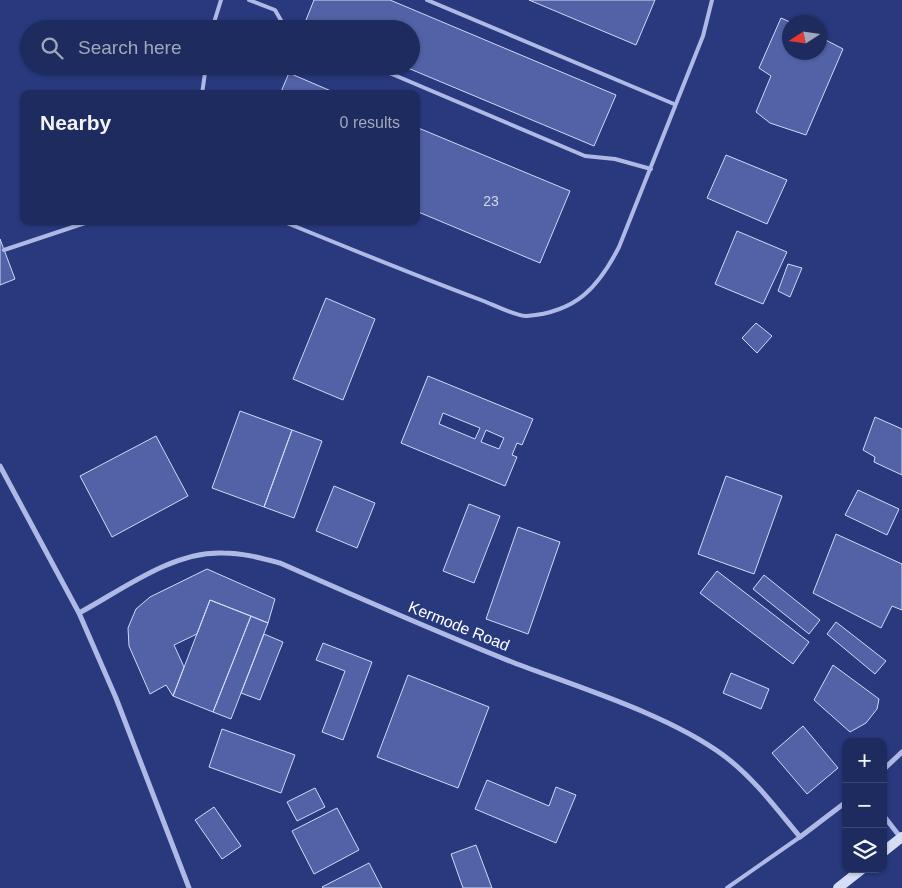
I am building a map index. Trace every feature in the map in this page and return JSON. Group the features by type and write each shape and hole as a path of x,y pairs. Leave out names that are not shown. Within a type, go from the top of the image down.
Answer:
{"street":[{"path":"0,466 79,613 116,698 189,888"},
{"name":"Kermode Road","path":"79,613 156,570 178,560 221,552 249,554 280,563 458,641 677,728 722,755 742,772 767,797 800,837"},
{"path":"887,766 902,752"},
{"path":"800,837 842,805"},
{"path":"887,820 902,838 887,849"},
{"path":"838,888 857,873"}],"lane":[{"path":"215,20 221,0"},
{"path":"249,0 275,10 281,20"},
{"path":"427,0 674,104"},
{"path":"292,225 409,274 525,317 560,310 582,299 605,275 619,247 651,169 674,104 703,36 712,0"},
{"path":"203,90 205,75"},
{"path":"394,75 585,156 615,159 651,169"},
{"path":"4,250 79,225"},
{"path":"726,888 800,837"}],"building":[{"path":"314,0 390,0 616,95 594,146 420,73 420,20 306,20"},
{"path":"529,0 655,0 636,45"},
{"path":"781,18 782,60 827,60 827,41 843,49 806,135 770,123 756,112 771,76 759,68"},
{"path":"288,75 294,75 329,90 282,90"},
{"path":"420,129 570,191 540,263 420,213"},
{"path":"726,155 787,180 767,224 707,198"},
{"path":"737,231 787,252 763,304 715,284"},
{"path":"0,239 15,279 0,285"},
{"path":"788,264 802,268 790,297 778,291"},
{"path":"326,298 375,319 343,400 293,379"},
{"path":"756,323 772,336 757,353 742,338"},
{"path":"428,376 533,419 522,445 517,443 512,455 517,457 505,486 401,443","holes":["443,413 480,428 475,439 439,424","486,430 504,438 499,449 481,442"]},
{"path":"240,411 292,430 264,507 212,488"},
{"path":"875,417 902,429 902,475 874,462 875,457 863,450"},
{"path":"292,430 322,441 294,518 264,507"},
{"path":"156,436 188,496 112,537 80,476"},
{"path":"726,476 782,496 754,574 698,554"},
{"path":"334,486 375,503 357,548 316,531"},
{"path":"858,490 899,509 887,535 845,515"},
{"path":"469,504 500,516 474,583 443,571"},
{"path":"518,527 560,542 528,634 486,619"},
{"path":"836,534 902,564 902,610 892,606 881,628 813,593"},
{"path":"207,569 275,599 268,623 210,600 197,634 174,645 184,667 173,696 166,685 150,694 129,646 128,628 136,609 150,597"},
{"path":"717,571 809,642 793,664 700,593"},
{"path":"764,575 820,620 809,634 753,589"},
{"path":"210,600 251,616 213,712 173,696"},
{"path":"251,616 268,623 231,719 213,712"},
{"path":"836,622 886,661 875,674 827,634"},
{"path":"264,634 283,642 260,700 241,693"},
{"path":"323,643 372,662 343,740 322,732 345,671 316,660"},
{"path":"833,665 879,699 877,709 866,723 850,732 814,700"},
{"path":"731,673 769,689 761,709 723,693"},
{"path":"408,675 489,707 458,788 377,757"},
{"path":"803,726 838,768 807,794 772,753"},
{"path":"222,729 295,755 281,793 209,767"},
{"path":"487,780 549,806 556,787 576,795 556,843 475,809"},
{"path":"315,788 325,807 297,821 287,802"},
{"path":"214,807 241,846 222,859 195,820"},
{"path":"337,808 359,850 314,874 292,831"},
{"path":"476,845 492,888 463,888 451,854"},
{"path":"369,863 382,888 322,887"}]}
